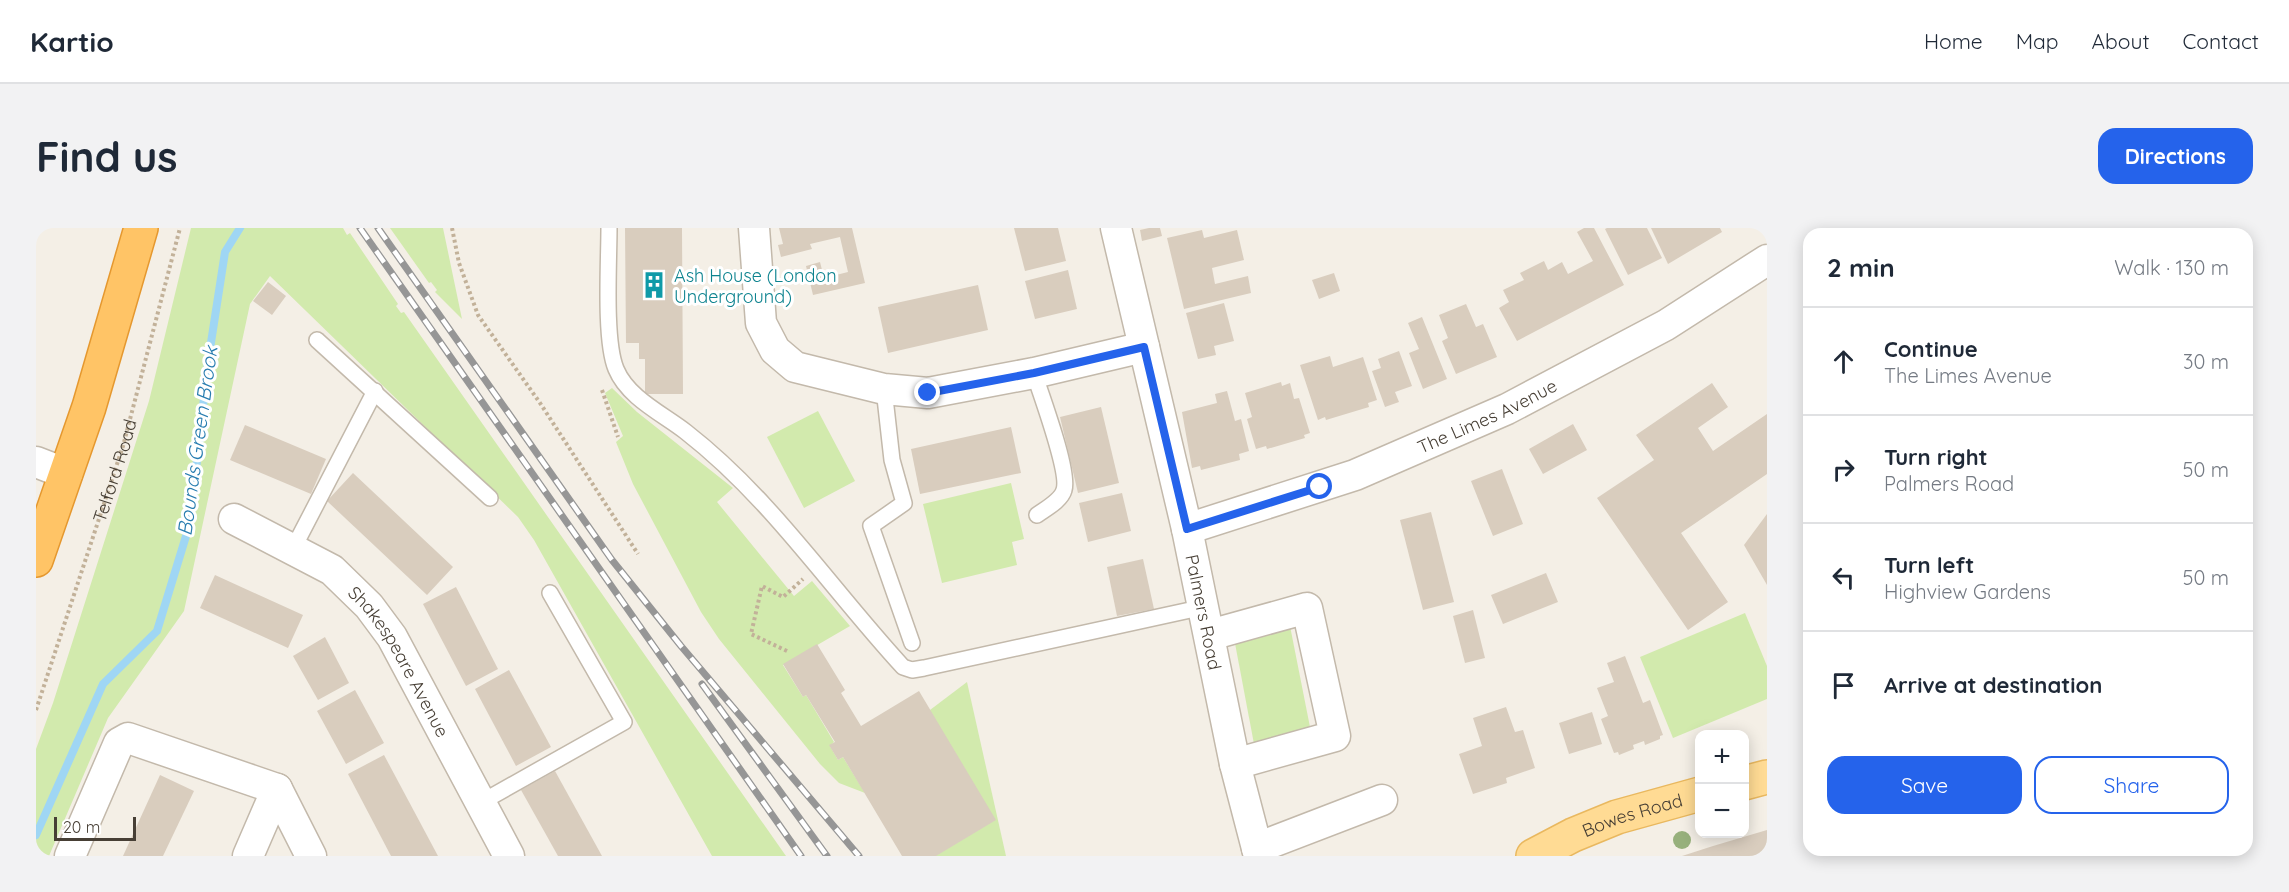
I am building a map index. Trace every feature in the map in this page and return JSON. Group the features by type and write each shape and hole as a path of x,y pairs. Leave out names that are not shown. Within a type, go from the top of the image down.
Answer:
{"highway":[{"path":"36,560 67,474 141,228"}],"main road":[{"path":"1749,782 1767,777"},
{"name":"Bowes Road","path":"1534,856 1573,835 1617,818 1695,795"}],"street":[{"path":"754,228 761,323 775,350 795,367 884,389 928,393 1034,373 1144,347"},
{"name":"Palmers Road","path":"1116,228 1187,529 1235,764 1258,852"},
{"name":"The Limes Avenue","path":"1187,529 1354,475 1507,409 1666,325 1767,260"},
{"path":"36,462 67,474"},
{"name":"Shakespeare Avenue","path":"234,519 332,570 369,606 387,629 509,856"},
{"path":"1207,621 1307,608 1335,736 1235,764"},
{"path":"70,856 119,743 128,738 277,789 311,856"},
{"path":"248,856 277,789"},
{"path":"1258,852 1382,800"}],"lane":[{"path":"609,228 612,357 616,370 628,388 701,444 730,471 818,567 903,667 912,670 1207,621"},
{"path":"317,340 490,498"},
{"path":"1034,373 1060,458 1064,480 1064,490 1060,497 1036,515"},
{"path":"884,389 892,460 904,503 871,526 912,643"},
{"path":"293,549 375,392"},
{"path":"480,803 624,722 550,593"}],"path":[{"name":"Telford Road","path":"36,711 123,446 180,228"},
{"path":"452,228 459,263 478,315 540,403 638,554"},
{"path":"787,651 751,634 762,586 783,597 818,567"}],"green space":[{"path":"191,228 343,228 347,235 350,233 398,304 396,306 401,313 404,312 786,856 712,856 534,540 518,517 270,276 250,304 184,611 108,718 49,856 36,856 36,749 53,703 149,401"},
{"path":"390,228 443,228 462,319 435,292 437,290 431,282 429,283"},
{"path":"612,388 637,412 733,488 717,502 794,596 812,581 850,626 783,665 803,697 806,695 834,742 830,746 838,760 843,757 865,793 839,783 820,764 719,639 701,612 633,484 616,442 623,436 605,393"},
{"path":"818,411 855,481 804,508 767,437"},
{"path":"1011,483 1024,539 1012,542 1017,565 942,583 923,504"},
{"path":"1745,613 1767,666 1767,699 1673,738 1640,657"},
{"path":"1290,626 1310,727 1254,744 1234,638"},
{"path":"967,682 1006,856 936,856 930,710"}],"building":[{"name":"Ash House (London Underground)","path":"625,228 682,228 683,394 645,394 645,359 639,359 639,343 626,343"},
{"path":"779,228 852,228 865,283 813,295 806,266 820,262 824,278 848,272 840,237 810,244 812,249 781,257 778,245 783,244"},
{"path":"1014,228 1058,228 1066,261 1025,271"},
{"path":"1160,228 1162,236 1142,241 1140,230"},
{"path":"1584,228 1594,228 1624,285 1517,341 1499,308 1509,302 1503,290 1524,280 1520,273 1544,261 1548,270 1562,262 1568,274 1593,261 1577,232"},
{"path":"1647,228 1662,258 1628,275 1605,229"},
{"path":"1651,228 1720,228 1722,232 1668,264"},
{"path":"1202,230 1204,238 1237,230 1244,260 1212,268 1215,284 1248,276 1251,293 1184,309 1167,238"},
{"path":"1068,270 1077,309 1035,319 1025,281"},
{"path":"1334,273 1340,291 1319,299 1312,280"},
{"path":"268,282 286,296 272,315 253,301"},
{"path":"978,285 988,330 888,353 878,307"},
{"path":"1224,303 1234,341 1214,346 1216,355 1198,359 1186,313"},
{"path":"1466,304 1476,327 1483,324 1497,357 1456,374 1442,341 1448,338 1439,315"},
{"path":"1422,317 1447,379 1423,389 1409,353 1419,349 1408,323"},
{"path":"1399,351 1412,386 1395,392 1399,402 1385,407 1372,371 1381,368 1378,359"},
{"path":"1330,356 1333,367 1363,357 1377,400 1368,403 1369,407 1326,420 1325,417 1318,420 1300,365"},
{"path":"1281,382 1282,386 1290,383 1294,399 1299,398 1310,433 1304,435 1305,438 1267,449 1266,446 1256,449 1247,419 1252,417 1245,393"},
{"path":"1712,383 1728,407 1698,428 1713,451 1767,414 1767,474 1681,533 1728,602 1688,630 1597,498 1654,460 1636,435"},
{"path":"1227,391 1235,421 1241,419 1249,451 1239,454 1240,460 1201,470 1200,466 1192,468 1182,412 1217,403 1215,394"},
{"path":"1101,407 1119,483 1078,493 1060,417"},
{"path":"1573,424 1587,450 1543,474 1529,449"},
{"path":"245,425 326,459 311,494 230,460"},
{"path":"1011,427 1021,473 920,494 911,449"},
{"path":"1502,469 1523,524 1493,536 1471,481"},
{"path":"353,473 453,567 427,595 327,501"},
{"path":"1122,493 1131,531 1088,542 1079,503"},
{"path":"1431,512 1454,602 1423,610 1400,520"},
{"path":"1767,514 1767,585 1744,545"},
{"path":"1143,559 1154,609 1117,616 1107,567"},
{"path":"1546,573 1558,602 1503,624 1491,595"},
{"path":"215,575 303,615 288,648 200,608"},
{"path":"456,587 498,669 466,686 423,604"},
{"path":"1473,610 1485,658 1465,663 1453,616"},
{"path":"325,637 349,683 318,700 293,656"},
{"path":"817,644 845,690 841,693 861,726 919,691 996,820 936,856 902,856 843,757 838,760 829,745 835,742 806,695 803,697 783,664"},
{"path":"1625,656 1643,703 1650,700 1663,735 1660,739 1645,745 1644,741 1633,745 1634,749 1619,755 1618,752 1614,753 1601,719 1608,716 1597,688 1614,682 1607,663"},
{"path":"509,670 551,747 516,766 475,689"},
{"path":"355,690 384,743 346,764 317,711"},
{"path":"1506,707 1515,732 1523,730 1535,768 1506,778 1507,783 1473,794 1459,754 1482,746 1473,718"},
{"path":"1592,712 1602,744 1569,754 1559,723"},
{"path":"384,755 438,856 391,856 348,774"},
{"path":"555,771 602,856 558,856 521,790"},
{"path":"160,775 194,791 163,856 123,856"},
{"path":"1767,830 1767,856 1682,856 1740,838 1749,838 1749,835"}],"waterway":[{"name":"Bounds Green Brook","path":"36,835 103,684 157,631 190,523 208,362 225,252 240,228"}],"railway":[{"path":"360,228 801,856"},
{"path":"378,228 612,560 681,646 859,856"},
{"path":"702,684 827,856"}],"place":[{"name":"Ash House (London Underground)","path":"654,285"}],"route":[{"path":"928,393 1034,373 1144,347 1187,529 1320,487"}]}
